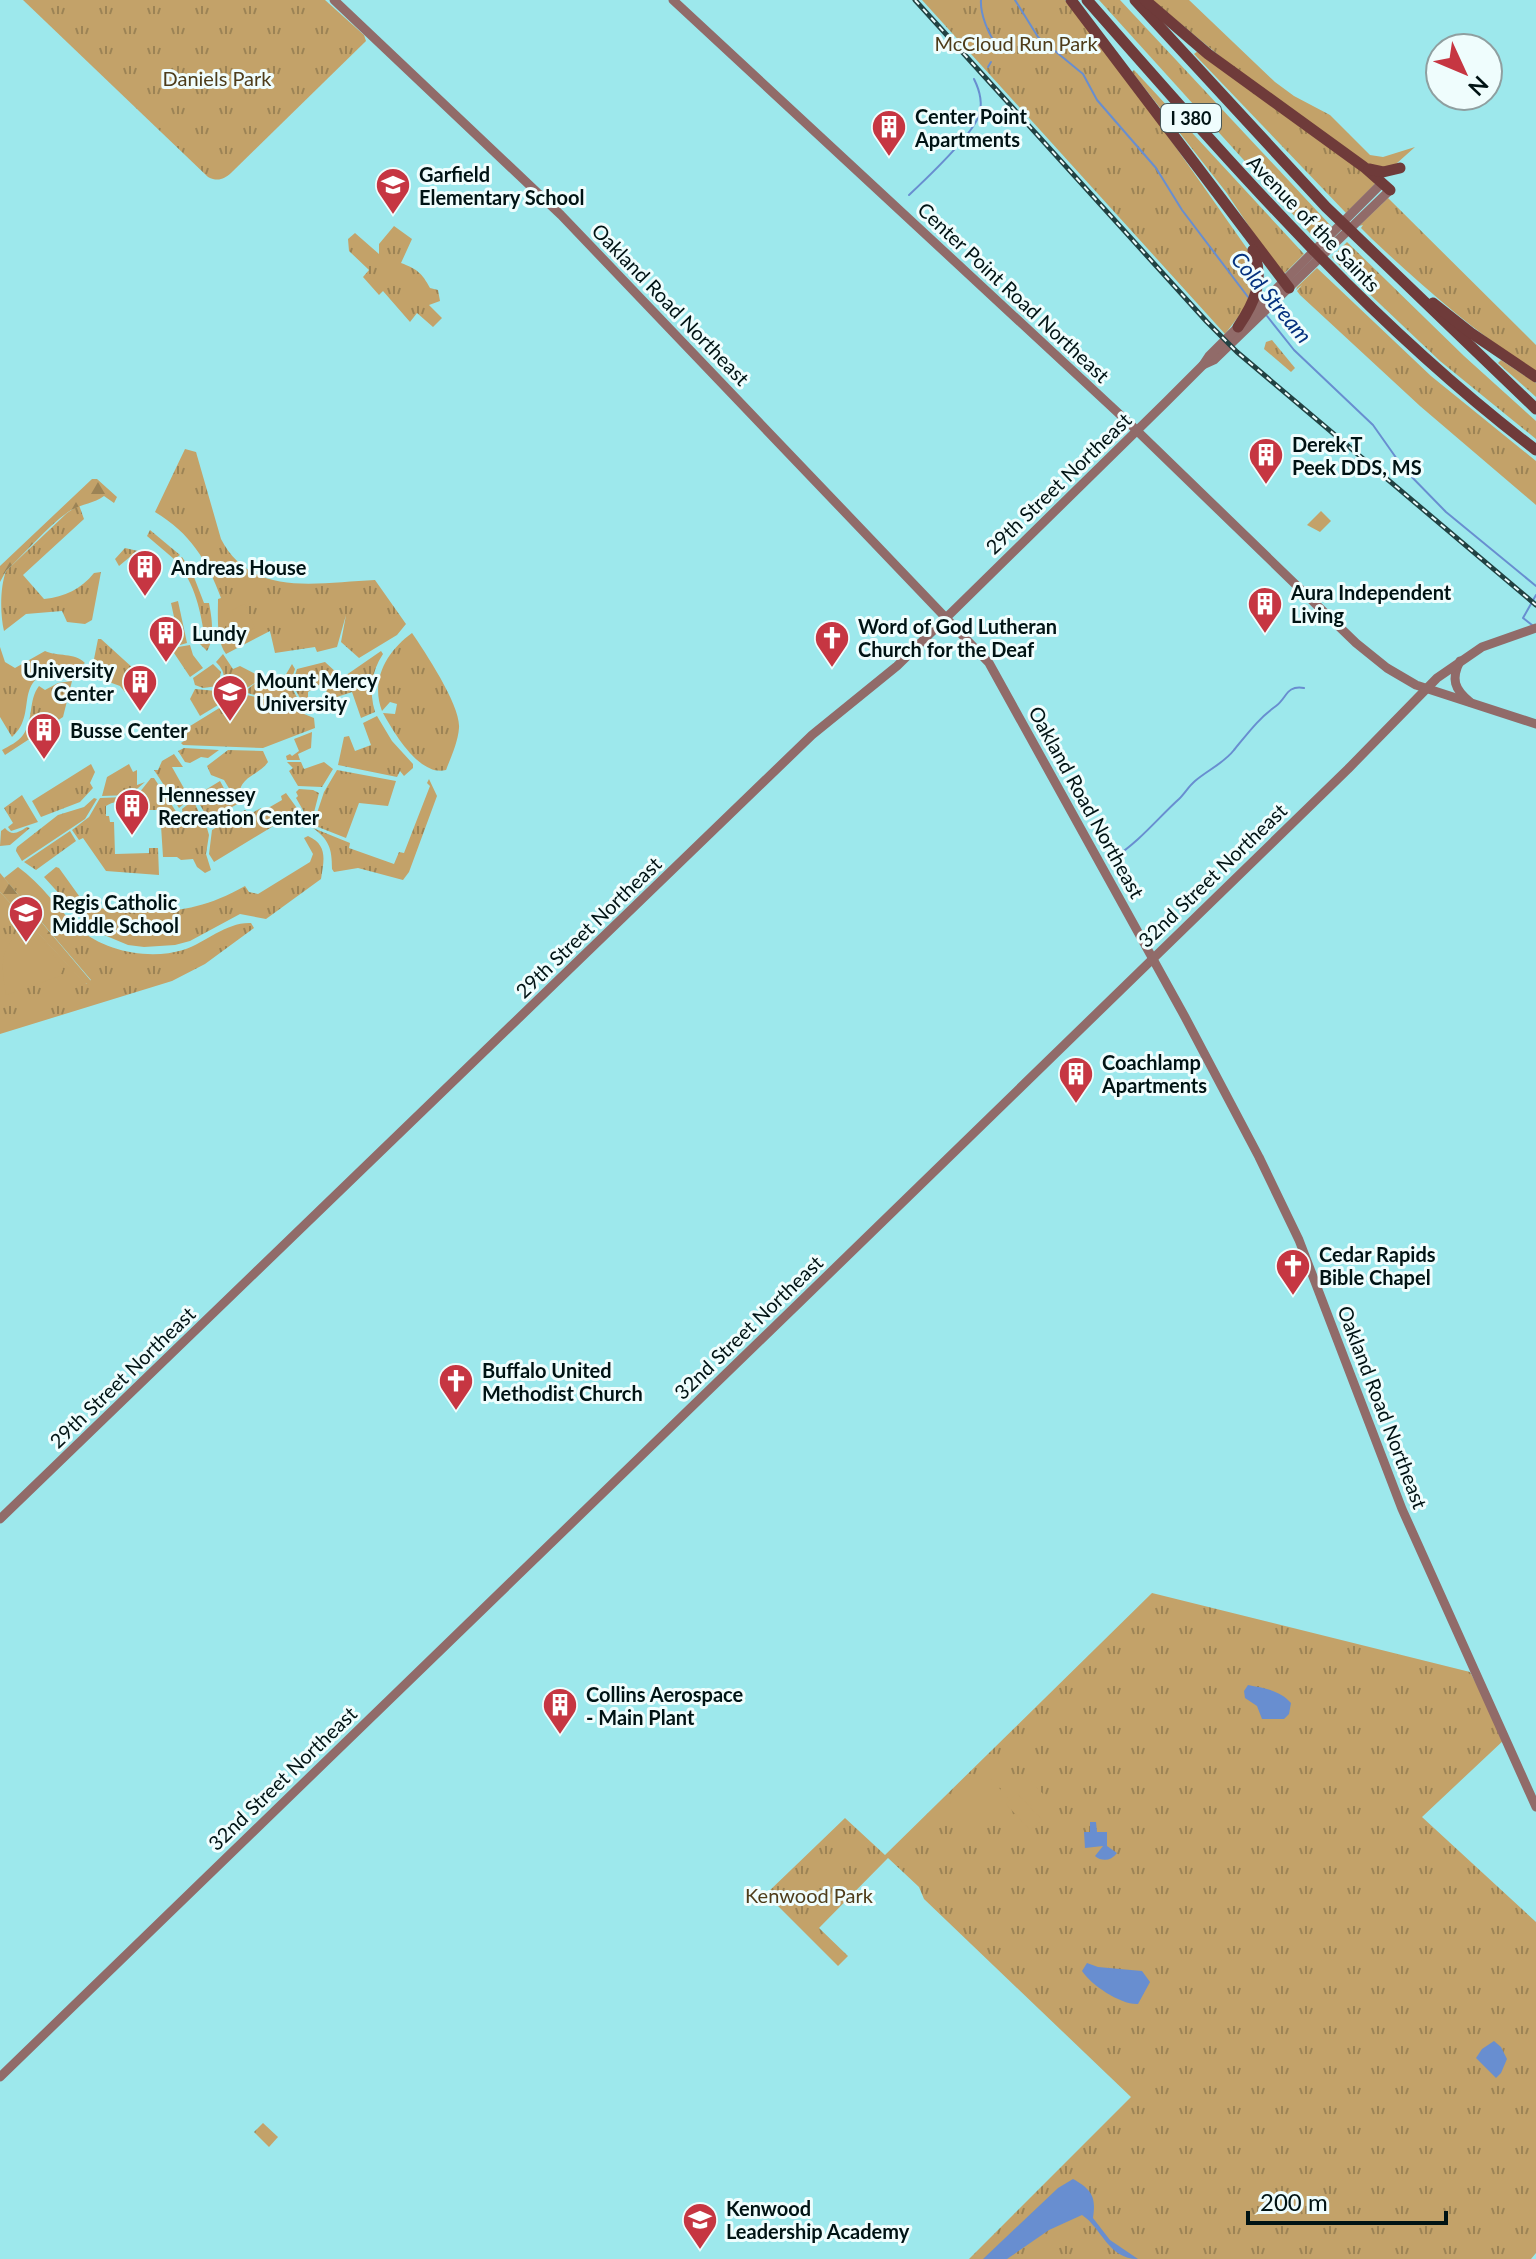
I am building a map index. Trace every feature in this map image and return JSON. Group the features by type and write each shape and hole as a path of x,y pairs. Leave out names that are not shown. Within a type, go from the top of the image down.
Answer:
{"highway":[{"path":"1071,0 1286,285"},
{"name":"Avenue of the Saints","path":"1087,0 1334,274 1447,378 1536,450"},
{"name":"Avenue of the Saints","path":"1135,0 1326,207 1536,409"},
{"path":"1145,0 1208,54 1364,167 1386,187"},
{"path":"1364,167 1383,172 1400,168"},
{"path":"1238,327 1262,302 1258,267 1249,238"},
{"path":"1385,265 1471,333 1536,377"}],"main road":[{"name":"Oakland Road Northeast","path":"334,0 561,215 994,669 1259,1157 1305,1254 1402,1509 1536,1807"},
{"name":"Center Point Road Northeast","path":"673,0 1137,431 1356,643 1387,668 1425,689 1536,724"},
{"path":"1262,302 1286,285 1386,187"},
{"name":"29th Street Northeast","path":"1203,365 1214,360 1249,318"},
{"name":"29th Street Northeast","path":"0,1519 825,723 889,674 1137,431 1238,327"},
{"name":"32nd Street Northeast","path":"0,2077 1153,958 1425,689 1461,659 1496,641 1536,628"},
{"path":"1461,659 1454,685 1476,706"}],"green space":[{"name":"Daniels Park","path":"23,0 325,0 364,35 366,41 231,173 215,179 208,177"},
{"name":"McCloud Run Park","path":"922,0 1065,0 1149,109 1248,250 1255,278 1245,308 1225,334"},
{"path":"1099,0 1120,0 1332,227 1317,241"},
{"path":"1152,0 1189,0 1275,82 1330,115 1370,155 1383,157 1415,147 1396,164 1383,169 1367,164 1228,63"},
{"path":"1198,51 1369,175 1374,185 1346,213 1194,54"},
{"path":"1134,70 1304,254 1285,273 1279,271 1226,192 1132,72"},
{"path":"1388,198 1536,345 1536,372 1451,309 1372,239 1361,228 1363,225 1359,226"},
{"path":"394,226 412,239 401,263 418,272 430,288 438,290 440,301 429,305 442,318 433,327 417,313 410,322 383,291 379,295 363,277 369,270 349,251 348,239 355,233 379,254 379,244"},
{"path":"1347,242 1536,421 1536,439 1440,361 1341,267 1332,257"},
{"path":"1317,268 1431,376 1536,461 1536,505 1420,406 1300,295 1297,291 1302,285 1296,290 1297,287"},
{"path":"1272,340 1295,368 1291,372 1264,349 1266,342"},
{"path":"1501,360 1536,383 1536,397 1498,363"},
{"path":"185,449 196,452 221,539 234,558 250,571 289,583 375,580 406,624 397,635 359,658 341,642 346,615 337,647 317,652 315,647 275,653 270,631 226,654 218,628 218,599 221,598 210,571 188,538 155,512"},
{"path":"92,479 97,479 117,497 114,503 104,496 68,512 6,571 0,582 0,566"},
{"path":"79,505 84,519 23,575 44,599 72,591 94,573 101,572 92,620 85,624 67,622 62,611 26,614 4,631 1,601 6,571"},
{"path":"1321,511 1331,521 1320,532 1307,525"},
{"path":"150,530 180,555 174,559 147,536"},
{"path":"125,548 138,551 161,570 155,575 145,564 131,556 119,566 115,559"},
{"path":"182,557 192,572 204,603 209,603 212,634 207,651 200,644 205,640 196,598 176,561"},
{"path":"178,601 187,643 180,645 171,603"},
{"path":"245,604 255,628 231,638 224,621 234,616 232,610"},
{"path":"174,627 178,647 190,645 203,668 190,677 158,634"},
{"path":"412,633 441,679 458,718 457,739 446,770 427,767 409,752 383,713 395,714 397,704 390,702 382,711 379,699 380,677 388,657"},
{"path":"98,639 145,679 125,692 120,686 109,682 94,659"},
{"path":"0,647 5,662 15,668 45,651 76,657 85,663 41,675 28,693 21,726 12,737 0,717"},
{"path":"381,651 383,654 372,682 375,712 361,718 352,692 328,700 326,689"},
{"path":"223,654 233,669 240,666 263,678 242,691 220,689 224,675 216,662"},
{"path":"325,662 337,673 308,692 313,714 308,712 292,684 297,669"},
{"path":"213,664 221,672 218,686 203,688 195,685 193,678"},
{"path":"292,664 295,669 290,684 303,709 244,692 258,681 276,683"},
{"path":"72,681 63,717 5,755 2,750 19,740 29,723 33,697 39,686 45,690 58,683"},
{"path":"195,689 238,693 200,716 190,699"},
{"path":"242,694 269,700 314,718 315,728 263,748 181,743 187,739 182,731"},
{"path":"377,716 392,741 413,764 404,776 400,771 397,777 338,765 344,737 349,736 355,751 371,745 363,723"},
{"path":"312,732 311,748 298,754 300,760 287,760 286,756 299,751 294,739"},
{"path":"184,748 219,750 208,758 201,757 190,763 185,762 178,751"},
{"path":"228,750 263,751 268,762 244,782 241,802 209,820 197,800 203,795 202,792 220,781 226,792 230,790 224,780 211,775 207,766"},
{"path":"174,754 183,767 172,767 190,799 179,808 154,770 158,770 162,761"},
{"path":"287,762 301,762 304,769 324,762 333,769 322,787 298,786 289,771 293,768"},
{"path":"91,764 95,772 90,783 93,788 80,802 41,817 32,801"},
{"path":"129,764 133,772 137,770 137,785 145,782 130,795 102,796 107,777"},
{"path":"337,770 396,781 388,806 359,803 346,838 313,825 324,792"},
{"path":"154,778 179,816 207,828 206,854 211,870 205,873 193,859 163,857 160,810 148,810 147,802 131,803"},
{"path":"429,779 437,796 409,872 403,880 358,868 334,872 328,845 313,828 350,843 349,848 394,864 399,852 404,853 430,786 427,783"},
{"path":"299,789 319,793 311,824 296,798"},
{"path":"286,793 307,822 294,821 290,816 214,862 209,854 212,830 245,810 250,814 261,808 263,811 282,800 281,796"},
{"path":"22,795 38,822 11,831 8,827 13,823 4,808"},
{"path":"94,798 97,799 85,819 22,861 17,847 58,815 84,807"},
{"path":"100,798 127,799 106,806 106,816 114,822 115,854 149,853 149,848 158,848 159,875 106,871 83,838 79,840 72,830 89,817"},
{"path":"191,802 203,821 183,815 182,809"},
{"path":"5,828 13,833 30,828 10,845 0,846 1,831"},
{"path":"70,831 76,841 36,870 24,862"},
{"path":"308,836 322,849 321,879 266,919 240,914 190,941 175,945 128,945 92,930 44,877 56,867 59,868 87,907 168,911 205,904 245,886 249,892 258,894 310,862 313,854 304,838"},
{"path":"18,867 78,928 101,943 128,952 170,953 192,947 233,926 251,923 254,928 205,964 172,981 0,1034 0,892 86,984 91,980 4,878"},
{"path":"0,873 91,981 89,983 85,984 0,892"},
{"path":"31,923 63,969 60,976 6,995 3,971 5,953 13,938"},
{"name":"Kenwood Park","path":"1152,1593 1470,1672 1505,1739 1422,1817 1536,1922 1536,2253 1531,2259 969,2259 1131,2097 924,1899 919,1887 888,1858 819,1928 848,1956 838,1966 766,1894 845,1818 885,1855"},
{"path":"984,1771 1008,1798 975,1828 950,1802"},
{"path":"1031,1781 1055,1807 1043,1818 1019,1792"},
{"path":"1017,1793 1042,1820 1030,1830 1006,1804"},
{"path":"263,2123 278,2137 269,2147 254,2132"}],"water":[{"path":"1248,1685 1282,1695 1291,1703 1289,1714 1284,1719 1262,1719 1257,1706 1245,1698 1244,1691"},
{"path":"1090,1822 1096,1822 1097,1832 1107,1832 1107,1846 1117,1853 1112,1858 1103,1860 1095,1856 1103,1846 1085,1848 1084,1832 1090,1832"},
{"path":"1087,1963 1142,1971 1150,1982 1138,2004 1123,2001 1086,1976 1082,1971"},
{"path":"1494,2041 1507,2059 1496,2078 1476,2058 1482,2049"},
{"path":"1073,2179 1092,2195 1093,2218 1110,2240 1138,2259 1128,2258 1112,2249 1082,2215 1049,2230 1007,2259 983,2259 1058,2188"}],"waterway":[{"path":"981,0 985,24 998,46 997,53"},
{"name":"Cold Stream","path":"1015,0 1038,37 1083,74 1097,100 1156,168 1182,210 1248,297"},
{"path":"988,67 991,62"},
{"path":"909,195 975,124 981,106 974,79"},
{"name":"Cold Stream","path":"1267,316 1294,350 1373,425 1404,469 1446,512 1536,586"},
{"path":"1532,625 1523,618 1536,595"},
{"path":"1115,857 1141,837 1195,781 1230,755 1290,690 1304,688"}],"railway":[{"path":"915,0 1237,352 1536,605"}],"place":[{"name":"Center Point Apartments","path":"889,158"},
{"name":"Garfield Elementary School","path":"393,216"},
{"name":"Derek T Peek DDS, MS","path":"1266,486"},
{"name":"Andreas House","path":"145,598"},
{"name":"Aura Independent Living","path":"1265,635"},
{"name":"Lundy","path":"166,664"},
{"name":"Word of God Lutheran Church for the Deaf","path":"832,669"},
{"name":"University Center","path":"140,713"},
{"name":"Mount Mercy University","path":"230,723"},
{"name":"Busse Center","path":"44,761"},
{"name":"Hennessey Recreation Center","path":"132,837"},
{"name":"Regis Catholic Middle School","path":"26,944"},
{"name":"Coachlamp Apartments","path":"1076,1105"},
{"name":"Cedar Rapids Bible Chapel","path":"1293,1297"},
{"name":"Buffalo United Methodist Church","path":"456,1412"},
{"name":"Collins Aerospace - Main Plant","path":"560,1736"},
{"name":"Kenwood Leadership Academy","path":"700,2251"}]}
